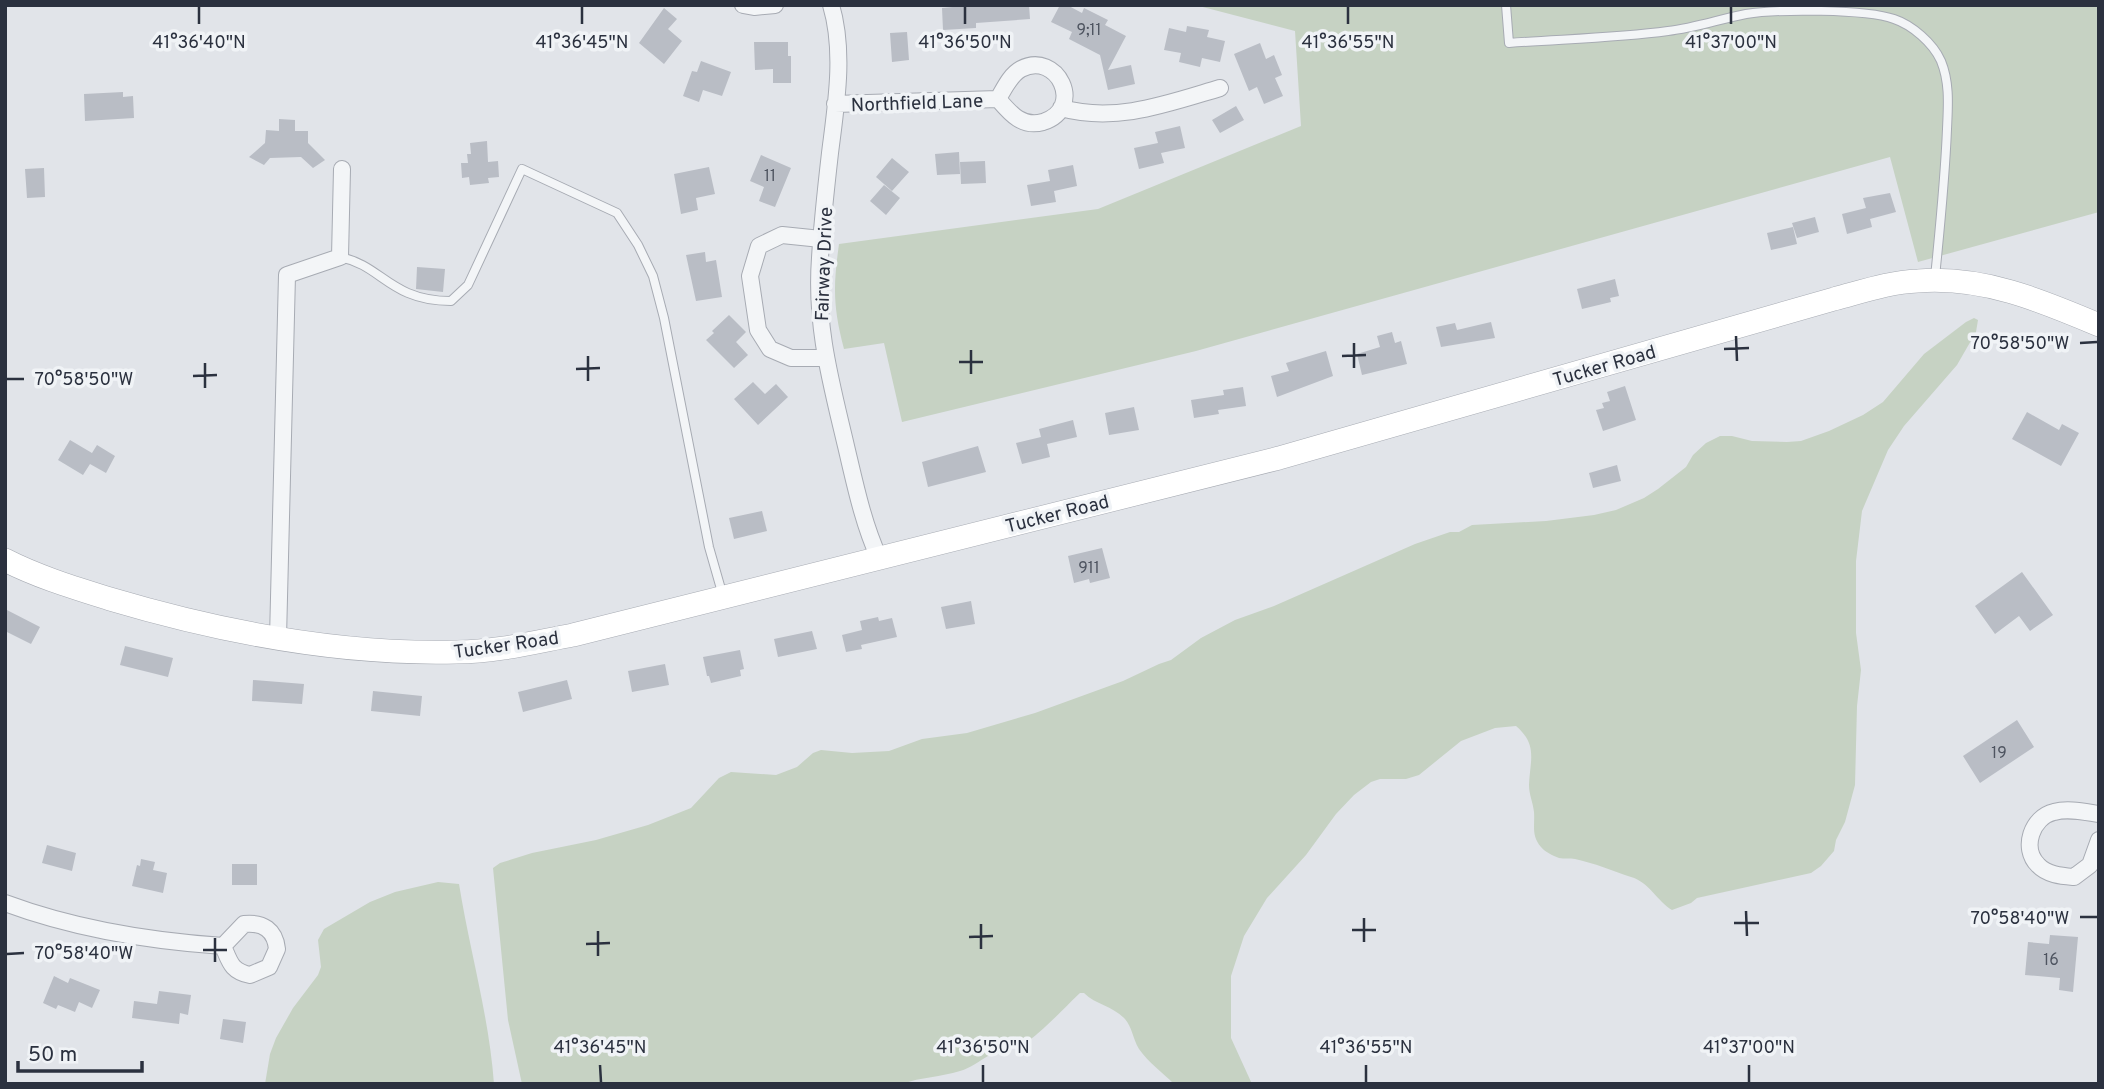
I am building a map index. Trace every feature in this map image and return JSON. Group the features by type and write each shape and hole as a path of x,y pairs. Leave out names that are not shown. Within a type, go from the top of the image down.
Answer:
{"main road":[{"name":"Tucker Road","path":"5,560 53,580 126,603 278,638 416,652 481,651 573,635 1335,443 1899,283 1935,280 1995,286 2034,298 2099,325"}],"street":[{"path":"743,5 754,8 775,5"},
{"name":"Fairway Drive","path":"831,5 837,40 835,104 821,239 818,302 825,358 859,499 870,538 879,558"},
{"name":"Northfield Lane","path":"1031,66 1043,67 1057,75 1064,84 1065,96 1061,108 1052,118 1039,123 1024,122 1013,116 998,99 1009,79 1020,69 1031,66"},
{"path":"1061,108 1085,114 1113,113 1162,105 1220,88"},
{"name":"Northfield Lane","path":"835,104 998,99"},
{"path":"278,638 287,275 340,257 342,169"},
{"path":"821,239 782,235 759,246 750,276 758,330 770,349 791,358 825,358"},
{"path":"2099,814 2055,811 2040,818 2031,832 2030,848 2038,865 2056,875 2074,877 2090,865 2099,840"},
{"path":"5,903 111,932 172,942 223,946"}],"lane":[{"path":"1506,5 1509,43 1670,31 1747,14 1797,12 1885,16 1905,24 1932,48 1941,62 1948,95 1945,177 1935,280"},
{"path":"1730,5 1731,18"},
{"path":"340,257 358,261 406,292 432,301 452,302 468,285 522,169 617,213 638,245 653,276 664,318 709,547 723,597"}],"green space":[{"path":"1195,5 2099,5 2099,212 1918,262 1890,157 1196,351 902,422 884,343 844,349 835,297 839,244 1098,209 1301,126 1295,31"},
{"path":"1974,318 1978,320 1976,332 1957,365 1904,426 1888,450 1862,511 1856,561 1856,633 1861,670 1857,706 1855,785 1834,851 1811,873 1697,898 1672,910 1637,879 1575,859 1554,856 1541,847 1535,834 1529,785 1530,746 1516,726 1495,728 1461,741 1419,775 1371,782 1336,814 1306,855 1267,898 1244,936 1231,976 1231,1038 1252,1084 1174,1084 1139,1049 1125,1019 1080,993 1025,1043 992,1054 964,1070 902,1084 522,1084 508,1020 493,868 500,863 648,825 691,808 719,778 731,772 776,775 797,767 813,753 821,750 852,753 889,751 922,739 967,733 1035,713 1123,681 1171,660 1201,638 1235,620 1274,606 1415,544 1450,532 1459,532 1472,525 1546,521 1616,510 1658,489 1686,467 1693,455 1706,443 1720,436 1752,441 1801,441 1863,415 1883,402 1924,354"},
{"path":"438,882 459,884 484,1009 494,1084 265,1084 270,1054 276,1038 293,1008 318,975 321,967 318,940 324,929 370,902 395,892"}],"building":[{"path":"1029,5 1030,19 976,23 976,28 943,30 942,8"},
{"path":"1060,5 1067,5 1082,13 1084,8 1108,20 1105,25 1126,36 1108,70 1131,65 1135,84 1108,90 1100,55 1069,39 1072,32 1051,22"},
{"path":"664,8 677,19 668,29 682,41 664,64 639,43"},
{"path":"1187,26 1209,30 1207,37 1225,41 1220,62 1202,58 1200,67 1179,62 1181,53 1164,50 1169,28 1186,32"},
{"path":"907,32 909,60 892,62 890,33"},
{"path":"754,42 788,42 791,83 773,83 773,69 755,70"},
{"path":"1260,43 1266,59 1274,55 1282,75 1275,78 1283,96 1264,104 1257,87 1249,91 1234,54"},
{"path":"701,61 731,72 722,96 703,90 699,102 683,96 692,71 697,72"},
{"path":"123,92 123,97 133,96 134,118 85,121 84,94"},
{"path":"1236,106 1244,120 1220,133 1212,120"},
{"path":"279,119 295,120 295,131 308,131 308,143 325,160 313,168 301,157 270,158 264,165 249,157 265,143 266,130 279,131"},
{"path":"1180,126 1185,148 1161,153 1164,163 1139,169 1134,148 1158,143 1155,132"},
{"path":"487,141 488,162 498,161 499,177 488,178 489,183 470,185 469,177 462,178 461,163 468,163 470,143"},
{"path":"959,152 960,174 937,175 935,154"},
{"path":"761,155 791,168 775,207 759,201 764,187 750,181"},
{"path":"892,158 909,172 892,191 876,177"},
{"path":"985,161 986,183 961,184 960,162"},
{"path":"1073,165 1077,186 1054,191 1056,202 1031,206 1027,185 1050,181 1048,170"},
{"path":"709,167 715,194 696,198 698,210 681,214 674,174"},
{"path":"44,168 45,197 27,198 25,169"},
{"path":"884,185 900,198 886,215 870,201"},
{"path":"1890,193 1896,212 1870,219 1872,227 1847,234 1842,214 1866,208 1863,198"},
{"path":"1815,217 1819,232 1797,238 1792,223"},
{"path":"1793,227 1797,244 1771,250 1767,233"},
{"path":"705,252 706,262 716,260 722,297 696,301 686,255"},
{"path":"417,267 445,269 443,292 416,289"},
{"path":"1615,279 1619,296 1610,298 1611,302 1582,309 1577,289"},
{"path":"729,315 746,332 736,342 748,355 734,368 706,340"},
{"path":"1491,322 1495,338 1441,347 1436,327 1455,323 1457,330"},
{"path":"1392,332 1395,343 1401,341 1407,364 1362,375 1357,354 1380,347 1377,336"},
{"path":"1326,351 1333,376 1277,397 1271,376 1289,371 1286,363"},
{"path":"753,382 765,394 776,384 788,397 758,425 734,399"},
{"path":"1625,386 1636,420 1603,431 1596,410 1604,408 1602,403 1610,401 1607,392"},
{"path":"1243,387 1246,406 1218,410 1219,414 1194,418 1191,400 1224,395 1223,390"},
{"path":"1134,407 1139,430 1109,435 1105,413"},
{"path":"2027,412 2059,430 2062,424 2079,433 2061,466 2012,439"},
{"path":"1073,420 1077,437 1047,444 1050,457 1022,464 1016,443 1041,437 1039,429"},
{"path":"70,440 92,453 97,445 115,456 106,473 90,464 83,475 58,460"},
{"path":"978,446 986,472 928,487 922,462"},
{"path":"1617,465 1621,481 1593,488 1589,473"},
{"path":"762,511 767,531 734,539 729,518"},
{"path":"1102,548 1110,578 1090,583 1089,579 1074,583 1068,556"},
{"path":"2022,572 2053,615 2030,631 2019,616 1995,634 1975,606"},
{"path":"971,601 975,624 946,629 941,607"},
{"path":"5,609 40,627 31,644 5,631"},
{"path":"878,617 879,621 892,618 897,637 861,645 862,649 846,652 842,635 862,630 860,621"},
{"path":"812,631 817,649 778,657 774,639"},
{"path":"125,646 173,658 168,677 120,665"},
{"path":"740,650 744,669 740,670 741,676 711,683 703,657"},
{"path":"665,664 669,685 632,692 628,671"},
{"path":"253,680 304,684 302,704 252,701"},
{"path":"567,680 572,699 523,712 518,692"},
{"path":"373,691 422,696 420,716 371,711"},
{"path":"2017,720 2034,747 1980,783 1963,756"},
{"path":"47,845 76,853 72,871 42,863"},
{"path":"141,859 155,862 153,870 167,873 163,893 132,886"},
{"path":"232,864 257,864 257,885 232,885"},
{"path":"2050,935 2078,937 2073,992 2059,990 2060,978 2025,975 2028,942 2049,944"},
{"path":"54,976 68,983 70,978 100,990 92,1008 79,1002 75,1012 58,1005 56,1009 43,1003"},
{"path":"159,991 191,995 188,1015 180,1013 179,1024 132,1018 134,1001 157,1004"},
{"path":"223,1019 246,1022 243,1043 220,1039"}]}
